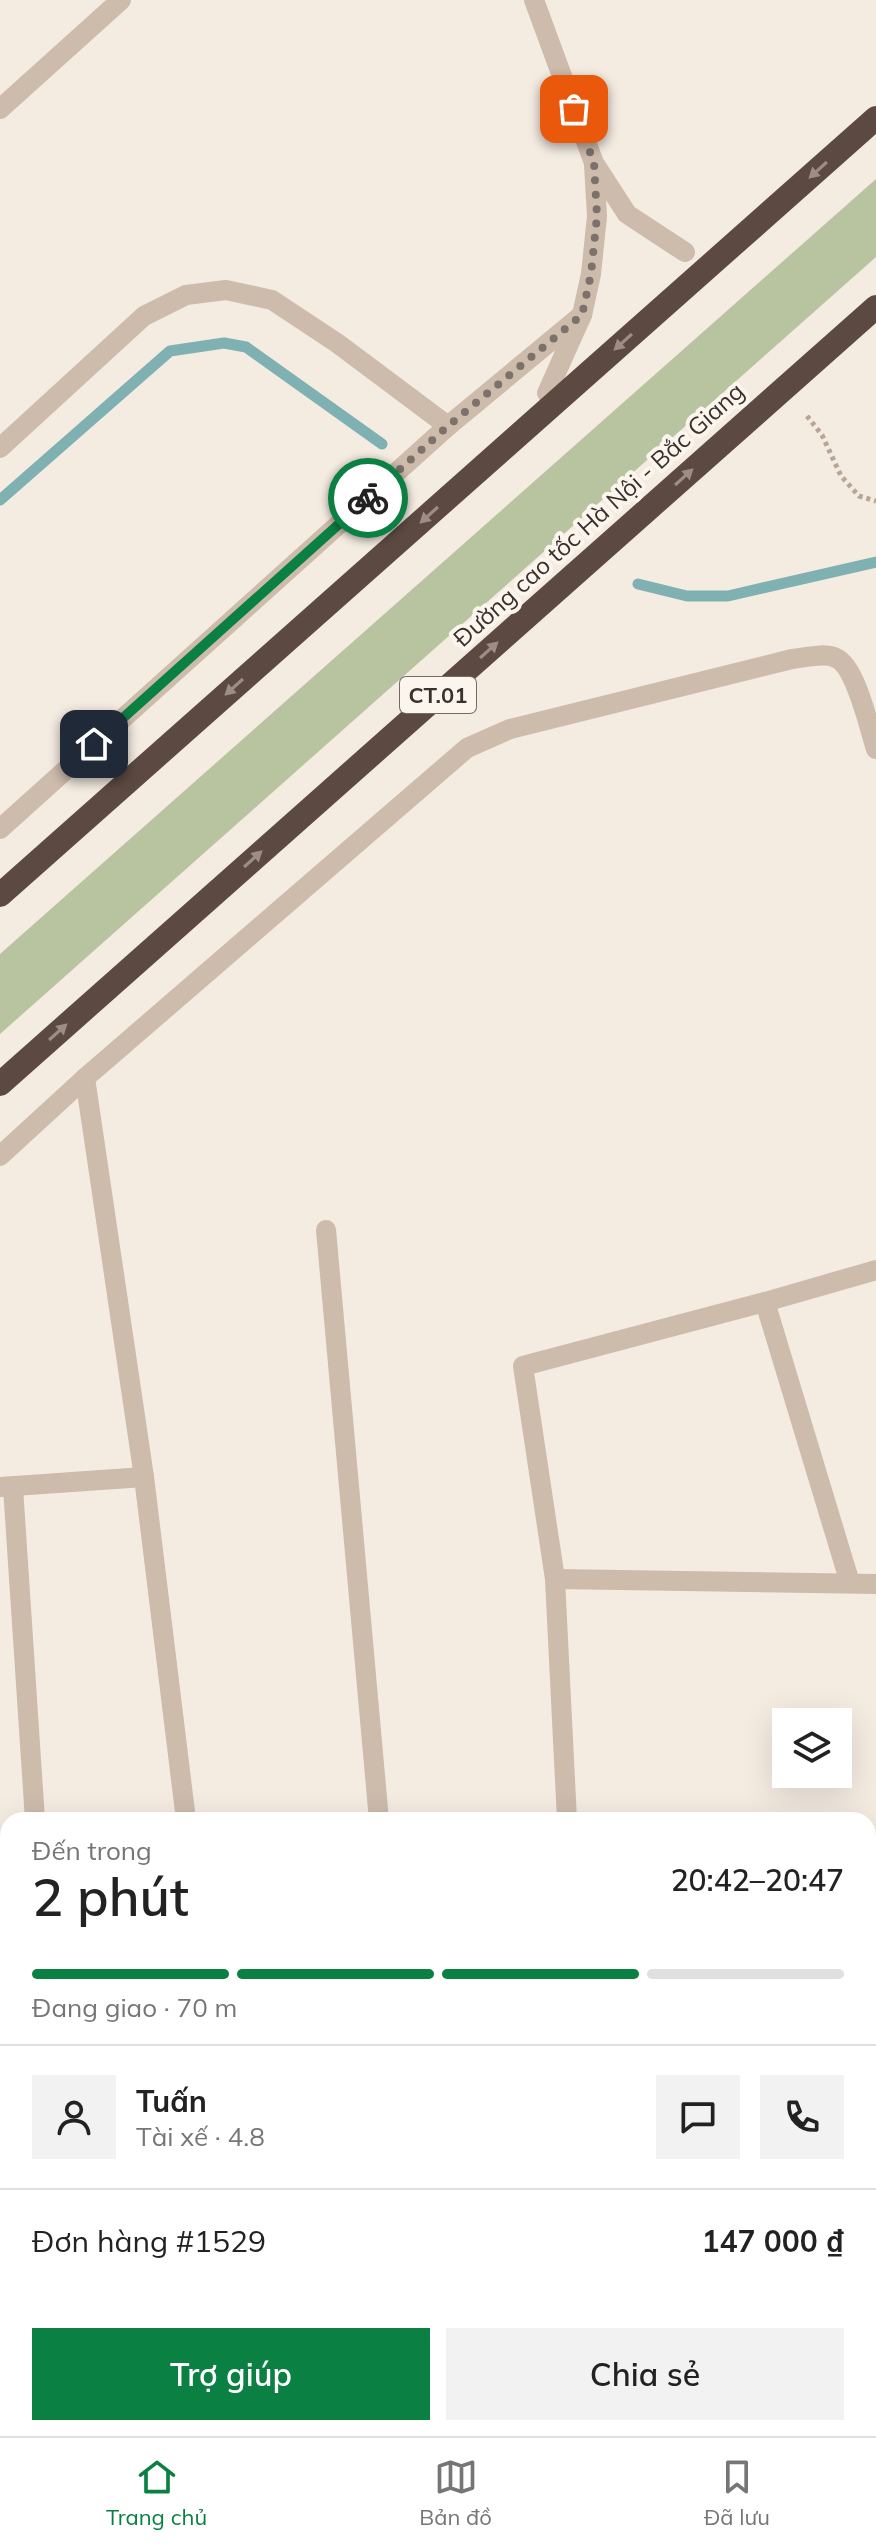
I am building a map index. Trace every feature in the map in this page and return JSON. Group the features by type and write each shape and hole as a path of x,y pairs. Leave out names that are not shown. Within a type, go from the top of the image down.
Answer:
{"highway":[{"path":"0,895 876,118"},
{"name":"Đường cao tốc Hà Nội - Bắc Giang","path":"0,1084 876,307"}],"street":[{"path":"0,109 121,0"},
{"path":"534,0 594,163 627,214 685,252"},
{"path":"547,393 582,315 591,274 597,216 594,163"},
{"path":"0,448 144,316 186,295 226,290 272,300 337,343 448,426"},
{"path":"0,829 448,426 582,315"},
{"path":"0,1156 85,1078 467,748 510,729 792,659 824,656 838,658 852,674 876,749"},
{"path":"85,1078 144,1477 185,1812"},
{"path":"326,1230 378,1812"},
{"path":"567,1812 555,1579 523,1366 876,1270"},
{"path":"765,1302 850,1583"},
{"path":"34,1812 6,1487 144,1477"},
{"path":"555,1579 876,1584"}],"path":[{"path":"807,416 822,435 841,476 859,496 876,501"}],"green space":[{"path":"876,179 876,257 0,1034 0,954"}],"waterway":[{"path":"0,500 170,351 224,343 246,347 382,444"},
{"path":"638,584 687,596 728,596 876,562"}],"way so far":[{"path":"368,498 448,426 582,315 591,274 597,216 594,163 574,109"}],"route":[{"path":"94,744 368,498"}]}
